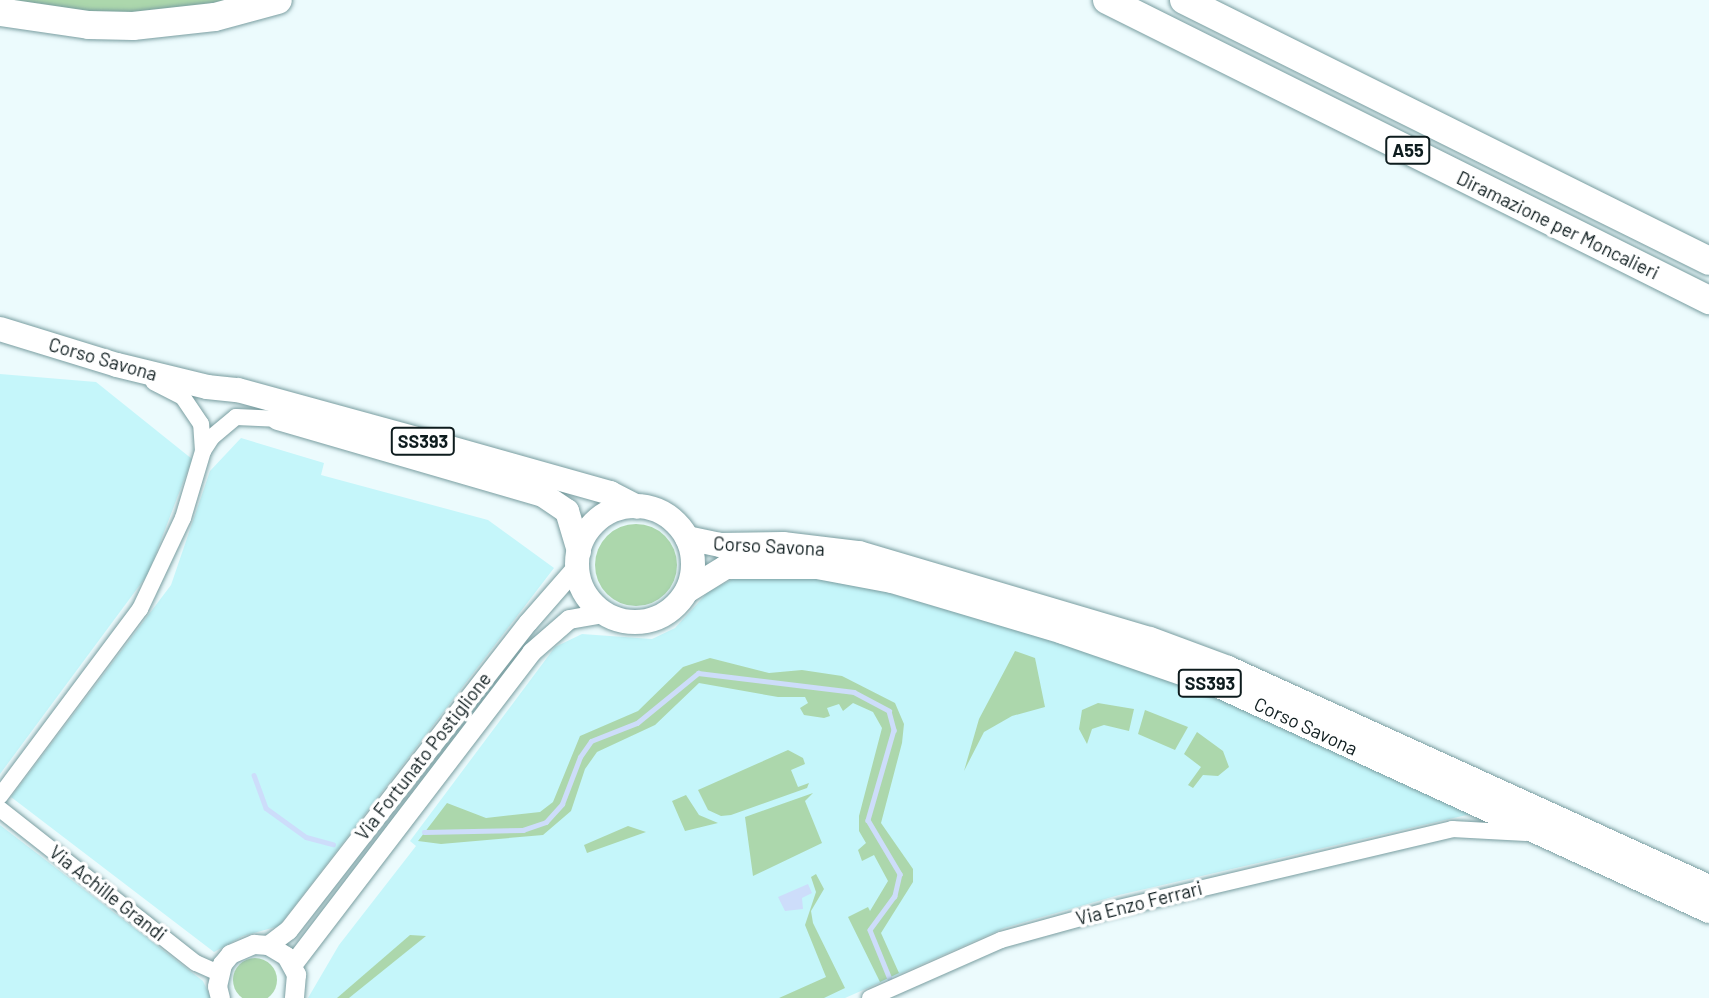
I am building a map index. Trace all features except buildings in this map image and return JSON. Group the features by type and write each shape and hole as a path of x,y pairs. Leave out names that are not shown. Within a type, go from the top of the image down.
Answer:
{"highway":[{"path":"0,12 89,25 133,26 215,17 278,0"},
{"name":"Diramazione per Moncalieri","path":"1107,0 1709,300"},
{"name":"Diramazione per Moncalieri","path":"1184,0 1709,261"}],"main road":[{"name":"Corso Savona","path":"0,329 117,365 207,387 238,390 610,493 637,506 663,514 687,538 720,545 783,544 859,554 1150,639 1228,668 1709,887"},
{"name":"Corso Savona","path":"207,387 227,400 281,419 543,495 567,511 585,592 603,613 626,621 650,621 665,614 708,574 746,565 817,567 892,581 1076,636 1219,687 1709,911"},
{"path":"578,558 600,519 637,506"},
{"name":"Corso Savona","path":"687,538 693,574 687,591"}],"street":[{"path":"117,365 183,397 201,424 203,451"},
{"path":"0,796 140,609 183,519 203,451 212,437 236,417 281,419"},
{"name":"Via Fortunato Postiglione","path":"268,945 288,930 578,558"},
{"name":"Via Fortunato Postiglione","path":"292,965 531,652 569,619 603,613"},
{"name":"Via Achille Grandi","path":"0,809 196,963 218,973"},
{"name":"Via Enzo Ferrari","path":"876,995 1030,930 1465,827 1539,835"},
{"path":"220,998 218,973 230,954 241,947 268,945 292,965 297,984 294,998"}],"shaded area":[{"path":"0,374 96,382 192,459 148,574 0,774"},
{"path":"241,438 324,463 321,475 488,520 554,568 279,926 243,936 214,952 11,797 171,585 210,471"},
{"path":"814,578 885,592 1075,647 1240,706 1471,814 1119,895 1004,928 845,998 308,998 339,945 416,846 410,841 555,647 582,634 652,639 675,628 708,592 733,579"},
{"path":"0,825 203,981 211,998 0,998"},
{"path":"808,884 812,893 802,898 803,909 785,911 778,897"}],"green space":[{"path":"4,0 242,0 181,12 95,14"},
{"path":"636,524 652,527 665,536 674,549 677,565 674,581 665,594 652,603 636,606 620,603 607,594 598,581 595,565 598,549 607,536 620,527"},
{"path":"1015,651 1035,658 1045,707 1012,716 984,732 964,771 979,719"},
{"path":"710,658 769,673 802,670 842,676 895,703 904,724 902,743 881,823 913,869 913,882 881,933 899,973 880,982 848,917 868,907 870,911 888,881 874,855 862,861 858,850 866,843 859,831 859,816 882,728 873,712 853,703 843,711 839,704 827,708 830,716 824,718 804,715 800,708 808,703 805,697 778,697 699,683 655,725 597,752 585,769 571,811 543,835 441,844 418,841 447,803 486,818 540,812 553,802 580,736 638,711 683,667"},
{"path":"1098,703 1134,709 1129,731 1104,725 1092,729 1087,744 1079,729 1082,710"},
{"path":"1145,710 1188,727 1175,750 1138,734"},
{"path":"1197,732 1223,751 1229,767 1218,776 1203,775 1193,788 1188,785 1201,767 1184,754"},
{"path":"788,750 803,758 805,764 791,770 798,787 809,783 807,788 731,815 721,816 708,810 698,790"},
{"path":"813,793 805,801 822,843 753,876 745,817"},
{"path":"686,795 699,815 718,823 685,831 672,801"},
{"path":"628,826 646,832 587,853 584,845"},
{"path":"816,874 824,889 811,911 813,923 845,988 824,998 779,998 826,977 805,925 816,892 811,877"},
{"path":"410,935 426,936 349,998 337,998"},
{"path":"255,958 271,964 277,980 271,996 255,1002 239,996 233,980 239,964"}],"waterway":[{"path":"424,832 523,830 546,822 562,804 580,757 591,741 637,723 698,673 854,692 889,711 894,730 868,820 900,874 895,896 870,930 892,984"},
{"path":"254,775 266,808 306,837 333,844"}]}
